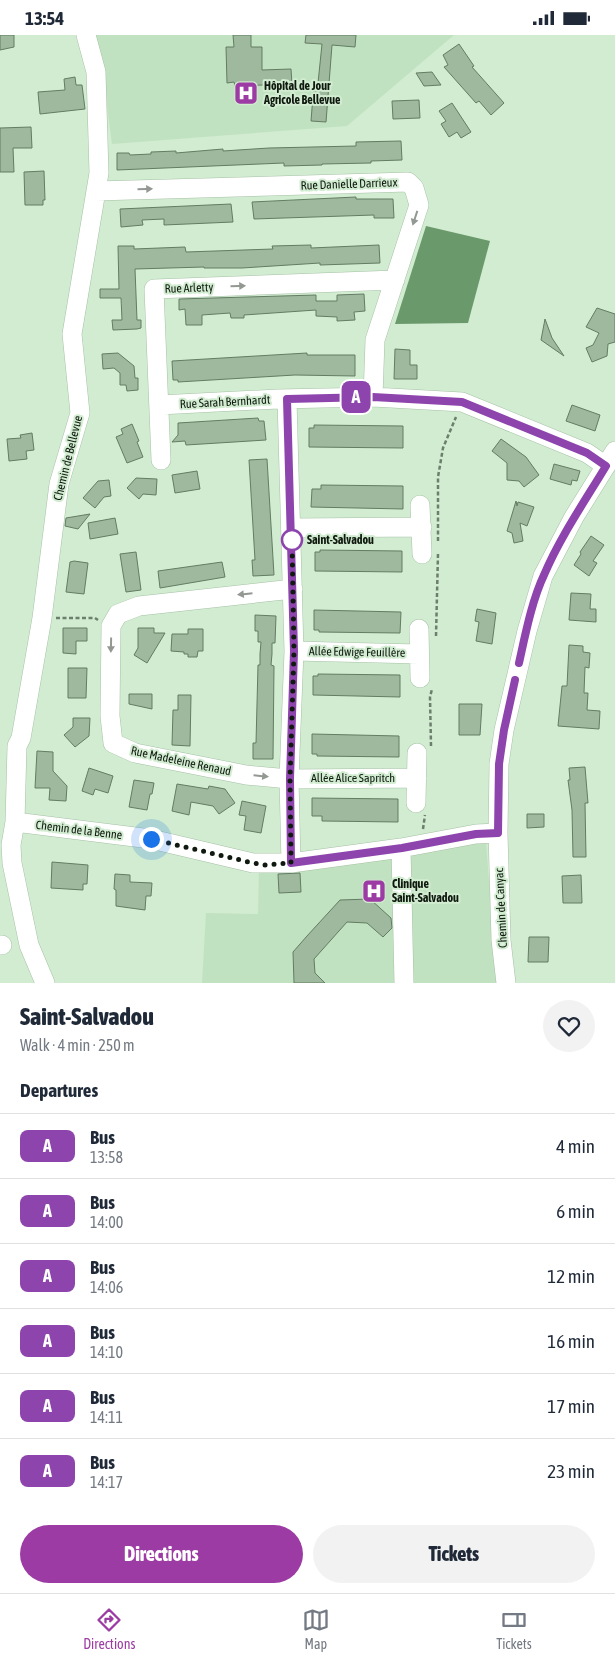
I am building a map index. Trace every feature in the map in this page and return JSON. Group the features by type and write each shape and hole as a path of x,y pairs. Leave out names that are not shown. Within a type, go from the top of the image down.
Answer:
{"street":[{"name":"Chemin de Bellevue","path":"45,983 29,945 8,879 12,863 11,845 15,822 8,747 21,738 42,617 59,484 80,413 72,334 99,173 96,72 86,35"},
{"name":"Rue Danielle Darrieux","path":"96,191 408,182 414,188 419,205 375,340 373,397"},
{"name":"Rue Arletty","path":"162,460 154,289 395,280"},
{"name":"Rue Sarah Bernhardt","path":"159,405 373,397 462,402 587,453 611,458"},
{"path":"287,399 294,589 290,779 291,863"},
{"name":"Chemin de Canyac","path":"506,983 501,940 498,833 499,764 504,730 527,631 543,576 574,517 611,458"},
{"path":"420,505 422,554"},
{"path":"292,528 422,527"},
{"path":"111,626 118,614 139,606 294,589"},
{"name":"Rue Madeleine Renaud","path":"111,626 110,716 114,743 145,755 246,775 290,779"},
{"name":"Allée Edwige Feuillère","path":"420,629 419,654 426,683"},
{"name":"Allée Edwige Feuillère","path":"294,651 419,654"},
{"path":"421,808 417,778 424,751"},
{"name":"Allée Alice Sapritch","path":"290,779 417,778"},
{"name":"Chemin de la Benne","path":"15,822 151,839 265,865 402,848 476,834 498,833"},
{"path":"402,848 404,983"}],"path":[{"path":"436,644 438,477 443,448 462,402"},
{"path":"42,617 95,618 111,626"},
{"path":"424,751 429,729 430,697 426,683"},
{"path":"421,808 425,844"}],"shaded area":[{"name":"Hôpital de Jour Agricole Bellevue","path":"94,35 454,35 347,126 112,144 101,60"},
{"path":"426,226 490,241 468,323 395,324"},
{"name":"Clinique Saint-Salvadou","path":"486,842 497,983 202,983 206,913 258,914 259,868"}],"building":[{"path":"0,35 14,35 14,47 0,50"},
{"path":"233,35 251,35 251,47 262,47 262,70 291,69 292,84 235,86 234,82 227,83 226,47 234,47"},
{"path":"306,35 356,35 355,47 332,45 326,122 311,121 314,83 318,83 322,44 305,43"},
{"path":"459,44 474,66 472,67 504,103 491,115 479,101 476,103 444,67 448,65 443,55"},
{"path":"432,72 441,85 424,86 416,73"},
{"path":"75,77 76,85 82,85 85,109 40,114 38,92 65,90 64,79"},
{"path":"419,100 420,118 393,119 392,101"},
{"path":"452,103 471,132 461,138 457,132 449,137 441,124 446,121 439,111"},
{"path":"31,127 32,148 13,148 14,172 0,172 0,128"},
{"path":"401,141 402,160 322,165 284,166 284,163 117,170 117,153 129,153 130,155 151,154 151,152 176,151 176,153 223,149 223,151 356,146 356,142"},
{"path":"44,171 45,200 43,200 43,205 25,205 24,172"},
{"path":"356,197 356,199 393,199 394,218 374,218 374,215 254,219 252,202"},
{"path":"231,204 233,222 164,225 164,219 142,220 143,225 121,227 120,209"},
{"path":"311,245 311,248 379,245 380,263 320,265 320,263 242,268 135,269 137,320 141,320 141,328 137,329 113,330 112,320 122,320 121,298 100,298 100,289 119,289 118,246 134,246 134,249 185,247 186,252 273,249 272,246"},
{"path":"364,294 365,311 354,312 355,320 337,321 337,317 316,316 316,310 244,315 244,318 231,318 230,313 202,315 202,325 186,325 185,309 179,310 179,299 316,295 316,301 337,301 337,295"},
{"path":"597,308 615,314 615,342 608,344 607,356 592,362 586,348 593,345 599,333 586,327"},
{"path":"545,319 552,338 564,356 541,340"},
{"path":"395,349 410,350 410,365 417,365 417,379 394,379"},
{"path":"118,353 134,366 135,378 138,378 138,390 127,391 126,385 120,385 120,373 114,368 103,369 102,354"},
{"path":"307,353 307,355 355,355 355,376 295,375 178,382 178,380 173,380 172,361"},
{"path":"572,405 600,415 595,431 566,421"},
{"path":"258,418 259,421 264,421 266,440 186,445 185,441 172,442 178,435 178,423"},
{"path":"132,424 143,457 127,463 116,437 123,434 121,429"},
{"path":"314,425 403,426 403,448 309,447 309,428 314,428"},
{"path":"32,433 34,450 26,451 27,459 9,461 7,439 21,438 20,435"},
{"path":"501,439 526,457 539,475 524,487 519,481 507,480 507,463 492,451"},
{"path":"267,459 274,575 253,576 252,560 255,560 249,460"},
{"path":"554,464 580,471 577,481 572,480 571,485 550,479"},
{"path":"197,471 200,489 175,493 172,475"},
{"path":"136,478 157,479 156,495 143,494 139,499 127,488"},
{"path":"109,480 111,496 104,497 95,508 83,498 98,481"},
{"path":"321,485 403,486 403,509 311,507 312,489 321,489"},
{"path":"516,501 517,506 518,502 534,507 527,526 520,523 523,541 514,543 512,533 507,531"},
{"path":"90,514 78,529 65,526 66,518"},
{"path":"115,518 118,534 90,539 88,523"},
{"path":"591,536 604,545 593,561 597,563 589,576 574,565"},
{"path":"320,550 402,551 402,572 315,571 315,552 320,552"},
{"path":"136,552 141,590 126,592 120,554"},
{"path":"70,562 88,563 84,594 66,592"},
{"path":"222,562 225,577 160,588 158,571"},
{"path":"571,593 591,594 590,609 596,609 596,622 569,620"},
{"path":"477,609 496,613 492,644 476,641 479,622 475,621"},
{"path":"314,610 401,612 400,633 319,632 319,630 314,630"},
{"path":"255,615 276,616 275,643 272,643 271,665 274,666 273,759 253,759 253,743 256,743 258,665 260,665 261,642 258,642 258,631 255,631"},
{"path":"63,628 87,628 87,641 76,641 76,654 63,653"},
{"path":"138,628 154,628 154,633 165,633 147,663 134,655 138,648"},
{"path":"188,629 203,629 203,651 198,651 197,657 188,657 188,654 184,654 184,652 171,651 172,634 188,634"},
{"path":"569,645 583,646 583,652 590,653 589,668 585,667 584,693 588,693 587,710 600,711 599,729 558,726 562,686 567,686"},
{"path":"68,668 87,668 86,698 68,698"},
{"path":"318,674 400,675 400,697 313,695 313,676 318,676"},
{"path":"129,694 152,694 152,709 129,704"},
{"path":"178,695 191,695 190,746 172,745 173,710 178,710"},
{"path":"459,704 482,704 480,735 459,735"},
{"path":"73,718 90,718 89,736 75,747 64,735 73,727"},
{"path":"312,734 399,736 399,757 317,756 317,754 312,754"},
{"path":"37,751 53,752 53,771 67,786 66,801 49,800 50,788 35,788"},
{"path":"585,767 588,803 585,803 586,857 573,857 572,810 568,780 570,780 569,768"},
{"path":"89,768 113,776 108,793 95,789 93,795 82,791"},
{"path":"134,780 154,783 147,810 129,807"},
{"path":"177,784 208,789 209,786 225,789 235,803 219,814 213,806 191,802 189,815 172,811"},
{"path":"312,798 398,799 398,822 322,821 322,816 312,816"},
{"path":"242,801 266,806 261,833 244,830 246,816 239,815"},
{"path":"527,814 544,814 544,827 527,828"},
{"path":"52,862 88,865 87,884 83,884 83,890 51,888"},
{"path":"300,873 301,892 279,893 278,874"},
{"path":"115,874 130,875 130,882 152,883 151,896 146,896 145,910 116,906"},
{"path":"581,875 582,903 563,903 562,876"},
{"path":"370,899 391,918 392,928 383,937 367,923 347,922 314,959 315,973 325,983 294,983 293,952 307,936 340,900"},
{"path":"529,937 549,937 548,962 528,962"}],"bus line":[{"name":"A","path":"515,680 499,764 498,833 476,834 402,848 291,863 290,779 294,589 287,399 373,397 462,402 587,453 603,462 606,466 574,517 543,576 519,663"}],"place":[{"name":"Hôpital de Jour Agricole Bellevue","path":"246,93"},
{"name":"Saint-Salvadou","path":"292,540"},
{"name":"Clinique Saint-Salvadou","path":"374,891"}],"route":[{"path":"151,839 253,863 265,865 291,863 290,779 294,651 292,540"}]}
